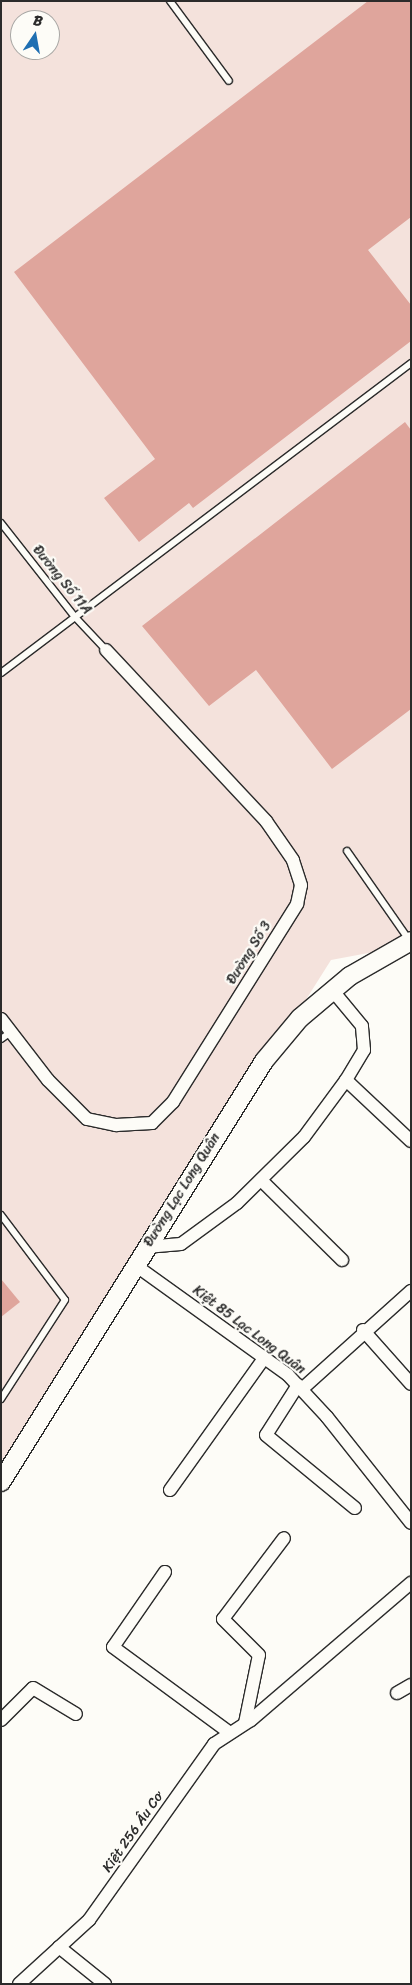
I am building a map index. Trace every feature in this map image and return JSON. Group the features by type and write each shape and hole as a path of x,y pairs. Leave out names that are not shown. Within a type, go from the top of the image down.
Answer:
{"street":[{"name":"Đường Số 3","path":"1,1019 6,1036 87,1119 116,1126 152,1123 173,1102 297,904 300,885 293,860 266,821 106,650"},
{"name":"Đường Lạc Long Quân","path":"1,1482 146,1247 264,1061 300,1018 350,976 410,941"},
{"path":"146,1247 181,1244 237,1203 304,1137 346,1080 364,1050 362,1026 333,991"},
{"path":"346,1080 411,1141"},
{"path":"261,1180 342,1260"},
{"name":"Kiệt 85 Lạc Long Quân","path":"135,1265 264,1358 300,1387 411,1523"},
{"path":"355,1508 266,1435 300,1387 411,1290"},
{"path":"364,1330 411,1384"},
{"path":"170,1490 264,1358"},
{"path":"245,1723 259,1655 223,1619 284,1538"},
{"path":"165,1572 113,1647 230,1733"},
{"name":"Kiệt 256 Âu Cơ","path":"19,1984 89,1920 214,1744 245,1723 411,1583"},
{"path":"398,1693 411,1685"},
{"path":"1,1720 33,1688 76,1714"},
{"path":"59,1948 105,1984"}],"lane":[{"path":"170,1 229,81"},
{"path":"1,673 411,363"},
{"name":"Đường Số 11A","path":"1,523 75,617 106,650"},
{"path":"347,851 410,941"},
{"path":"1,1215 65,1300 1,1399"}],"shaded area":[{"path":"1,1 411,1 411,945 331,960 1,1483"}],"building":[{"path":"368,1 411,1 411,217 368,250 411,305 411,341 193,508 189,503 139,542 104,498 155,459 14,272"},
{"path":"405,422 411,430 411,709 332,769 256,670 209,706 142,626"},
{"path":"1,1279 20,1302 1,1317"}]}
